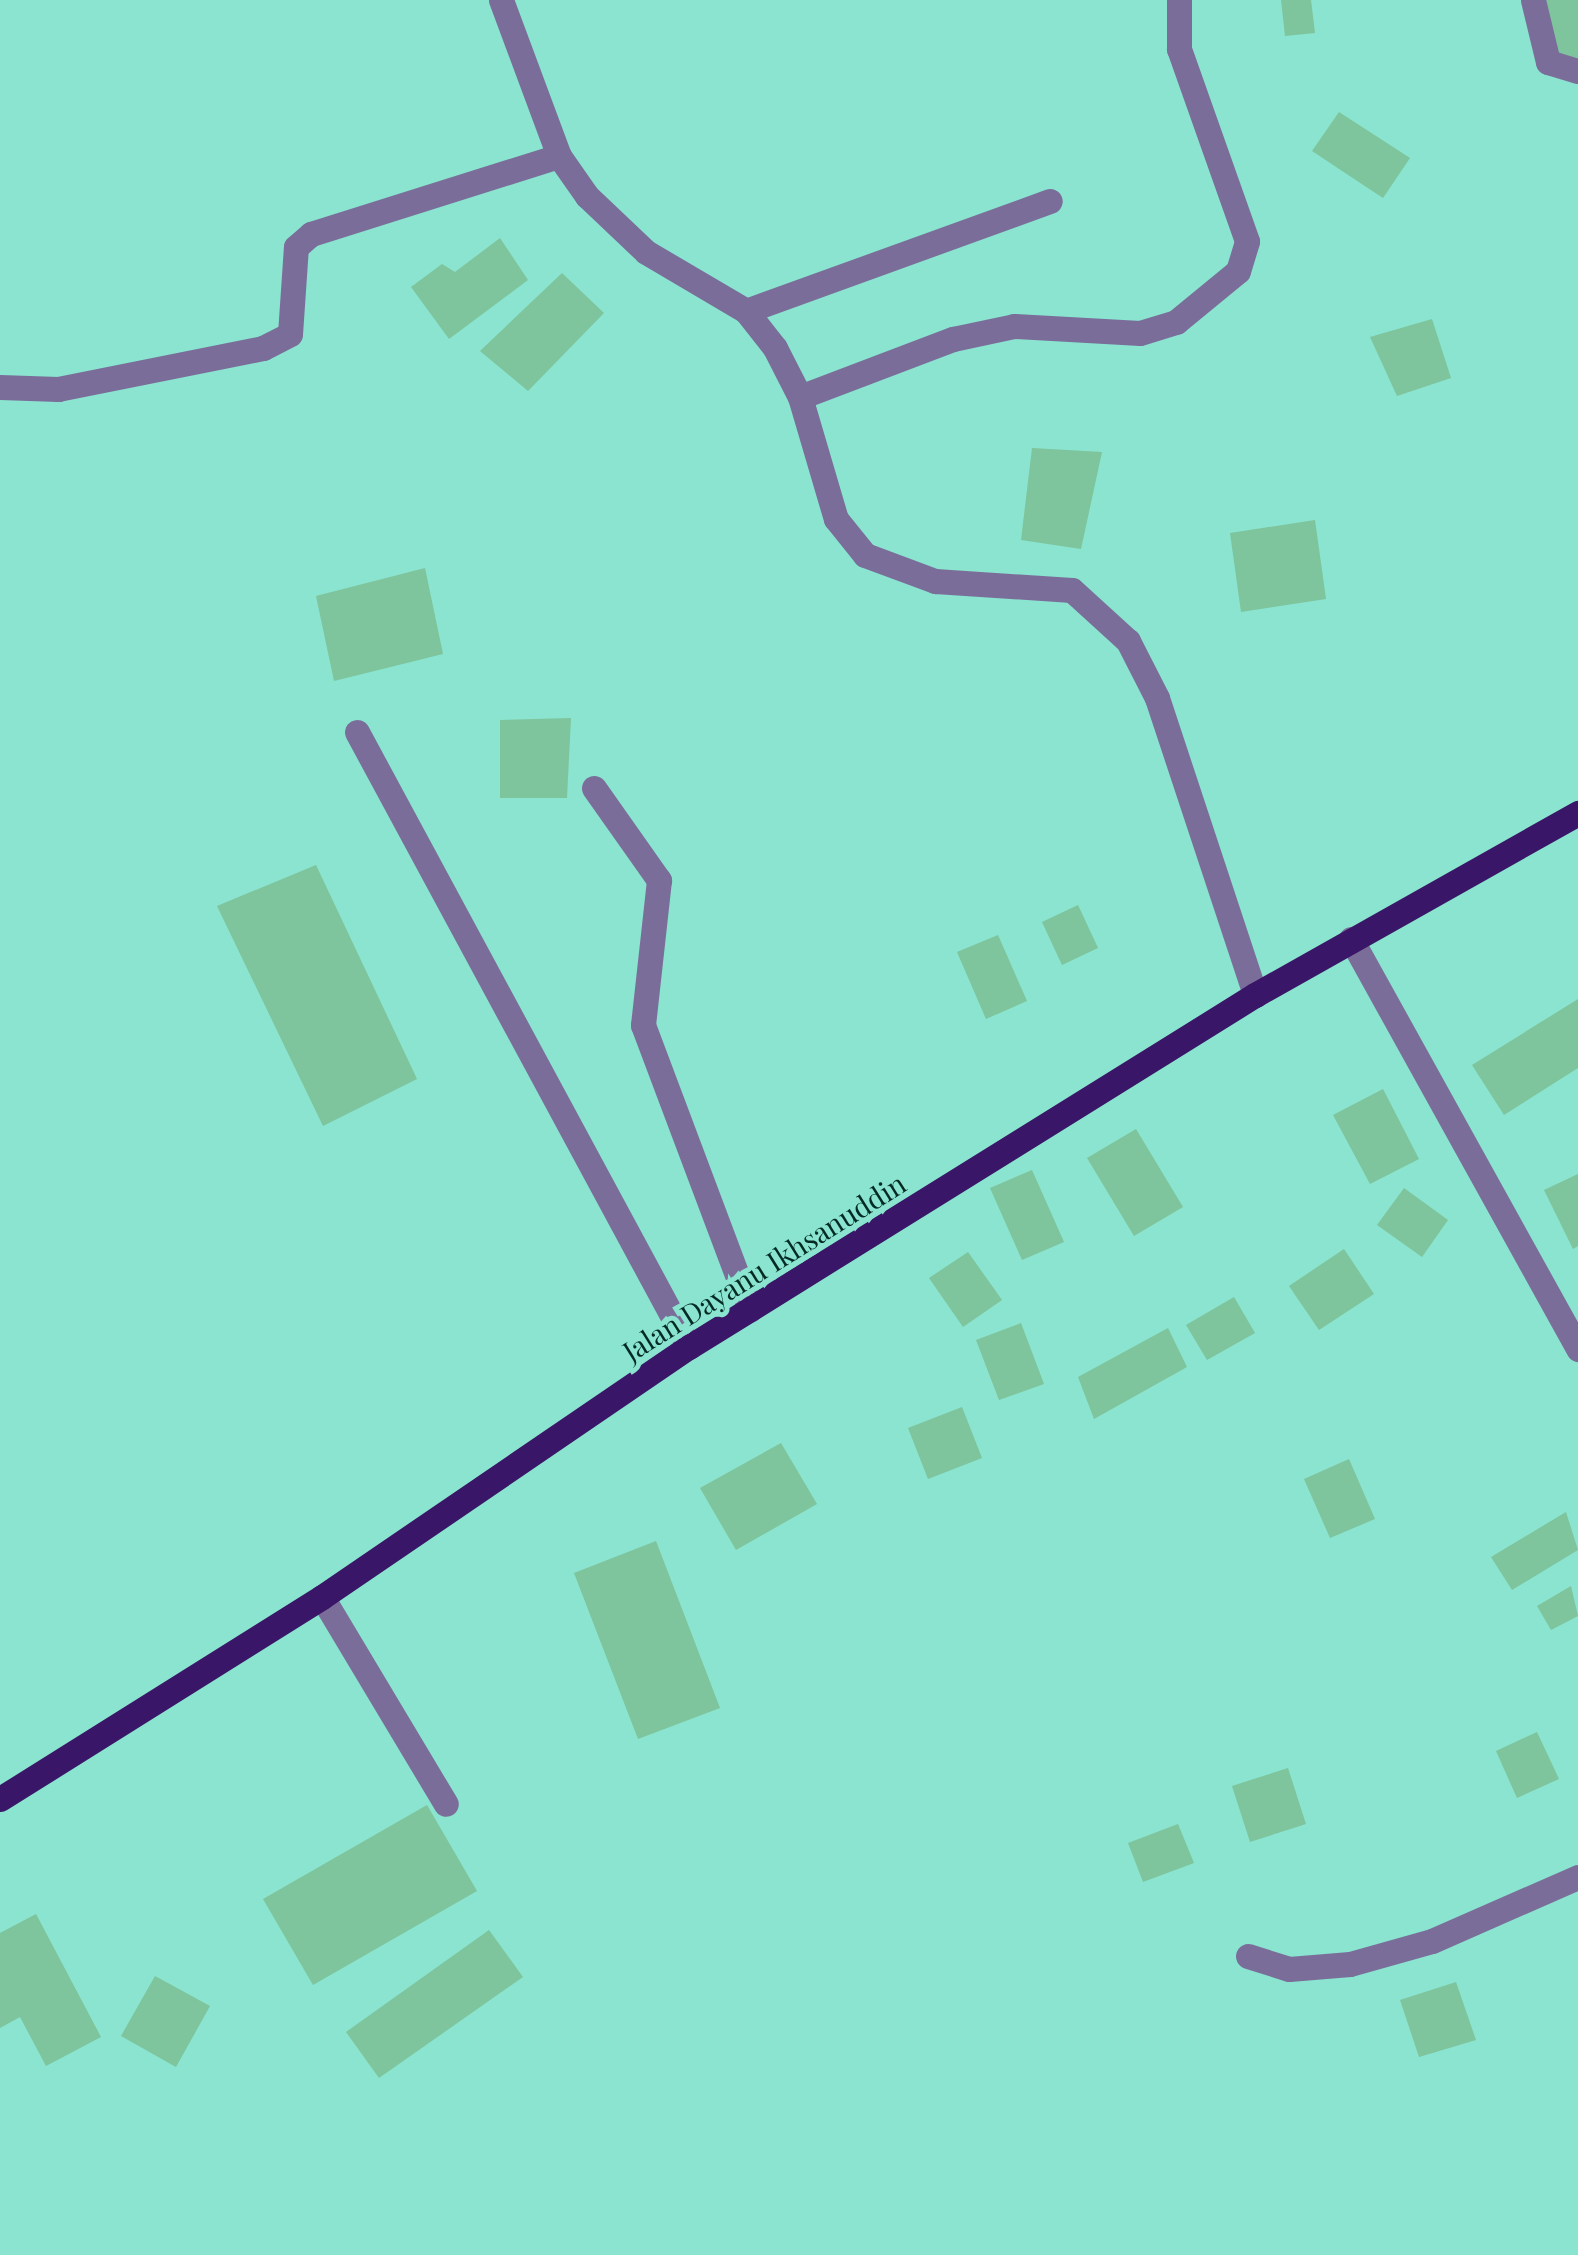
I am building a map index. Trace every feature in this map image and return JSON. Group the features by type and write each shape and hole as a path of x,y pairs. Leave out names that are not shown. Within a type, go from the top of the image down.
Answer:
{"main road":[{"name":"Jalan Dayanu Ikhsanuddin","path":"0,1799 322,1597 689,1347 1255,995 1578,813"}],"street":[{"path":"501,0 559,156 646,252 746,311 800,397 836,519 865,556 934,581 1072,590 1128,641 1157,698 1255,995"},
{"path":"1533,0 1548,62 1578,70"},
{"path":"800,397 953,338 1014,326 1140,333 1176,322 1238,270 1247,241 1180,48 1178,1"},
{"path":"0,386 58,389 263,348 290,334 296,247 311,234 559,156"},
{"path":"746,311 1050,201"},
{"path":"357,732 689,1347"},
{"path":"594,788 658,880 643,1025 750,1310"},
{"path":"1351,938 1578,1349"},
{"path":"322,1597 446,1804"},
{"path":"1248,1956 1289,1969 1350,1964 1432,1941 1578,1877"}],"building":[{"path":"1281,0 1311,0 1315,33 1285,36"},
{"path":"1541,0 1578,0 1578,60 1555,65"},
{"path":"1339,112 1410,158 1383,198 1312,151"},
{"path":"500,238 528,280 449,339 411,287 442,264 455,272"},
{"path":"562,273 604,313 528,391 480,351"},
{"path":"1432,319 1451,378 1397,396 1370,337"},
{"path":"1032,448 1102,452 1081,549 1021,540"},
{"path":"1315,520 1326,599 1241,612 1230,533"},
{"path":"425,568 443,654 334,681 316,596"},
{"path":"571,718 567,798 500,798 500,720"},
{"path":"316,865 417,1079 323,1126 217,906"},
{"path":"1078,905 1098,948 1062,965 1042,922"},
{"path":"998,935 1027,1001 986,1019 957,952"},
{"path":"1578,999 1578,1068 1504,1115 1472,1065"},
{"path":"1383,1089 1419,1159 1370,1184 1333,1115"},
{"path":"1136,1129 1183,1207 1134,1236 1087,1158"},
{"path":"1032,1170 1064,1242 1022,1260 990,1188"},
{"path":"1578,1174 1578,1246 1573,1249 1544,1190"},
{"path":"1404,1188 1448,1220 1422,1257 1377,1225"},
{"path":"1344,1249 1374,1294 1319,1330 1289,1286"},
{"path":"968,1252 1002,1300 963,1327 929,1278"},
{"path":"1234,1297 1255,1333 1207,1360 1186,1325"},
{"path":"1021,1323 1044,1384 999,1400 976,1340"},
{"path":"1168,1328 1187,1367 1094,1419 1078,1377"},
{"path":"962,1407 982,1458 928,1479 908,1428"},
{"path":"781,1443 817,1504 736,1550 700,1488"},
{"path":"1349,1459 1375,1519 1330,1538 1304,1479"},
{"path":"1566,1512 1578,1550 1512,1590 1491,1557"},
{"path":"656,1541 720,1708 638,1739 574,1573"},
{"path":"1571,1586 1578,1616 1551,1630 1537,1606"},
{"path":"1537,1732 1559,1779 1517,1798 1496,1751"},
{"path":"1288,1768 1306,1824 1250,1842 1232,1786"},
{"path":"427,1805 477,1891 313,1985 263,1899"},
{"path":"1178,1824 1194,1863 1143,1882 1128,1843"},
{"path":"36,1914 101,2037 46,2066 20,2017 0,2028 0,1933"},
{"path":"489,1930 523,1977 379,2078 346,2032"},
{"path":"155,1976 210,2006 176,2067 121,2036"},
{"path":"1456,1982 1476,2040 1419,2057 1400,2000"}]}
